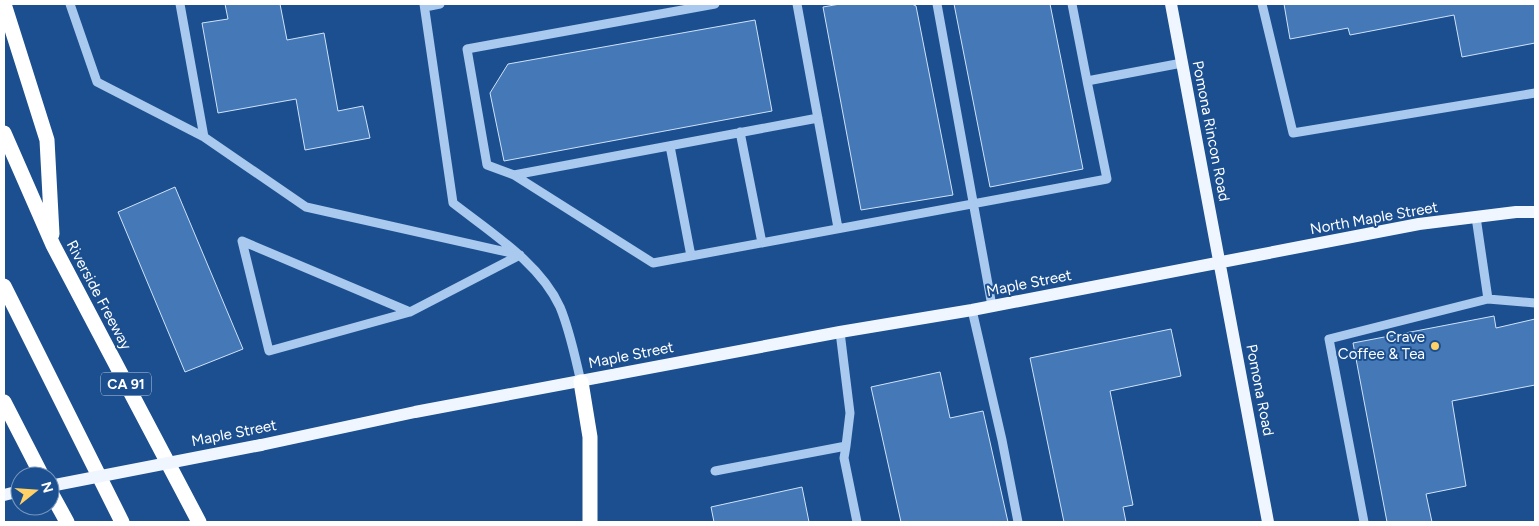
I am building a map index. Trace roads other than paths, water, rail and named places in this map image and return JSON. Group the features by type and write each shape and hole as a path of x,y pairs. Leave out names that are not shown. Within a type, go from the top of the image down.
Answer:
{"highway":[{"path":"4,4 47,140 52,245"},
{"name":"Riverside Freeway","path":"4,132 52,245 199,522"},
{"path":"4,286 122,522"},
{"path":"580,382 590,437 590,522"},
{"path":"4,402 37,466"},
{"path":"60,510 66,522"}],"main road":[{"name":"Pomona Rincon Road","path":"1171,4 1219,263"},
{"name":"North Maple Street","path":"1219,263 1419,224 1516,212 1535,212"},
{"name":"Maple Street","path":"60,484 261,445 415,412 1219,263"},
{"name":"Pomona Road","path":"1219,263 1268,522"}],"lane":[{"path":"70,4 96,82 204,137 306,207 520,255"},
{"path":"180,4 204,137"},
{"path":"440,4 424,5 453,203 520,255 549,287 560,306 567,327 580,382"},
{"path":"715,4 467,49 487,165 514,175 653,263 1107,178 1072,4"},
{"path":"797,4 838,228"},
{"path":"937,4 992,306"},
{"path":"1262,4 1292,133 1535,93"},
{"path":"1087,81 1182,63"},
{"path":"514,175 818,118"},
{"path":"740,132 762,243"},
{"path":"670,146 691,256"},
{"path":"1476,217 1488,299"},
{"path":"410,312 242,241 269,351 410,312 520,255"},
{"path":"1364,522 1329,339 1488,299 1535,303"},
{"path":"972,310 1002,440 1018,522"},
{"path":"840,332 850,413 844,458 857,522"},
{"path":"715,470 846,446"}],"place":[{"name":"Crave Coffee & Tea","path":"1435,346"}]}
